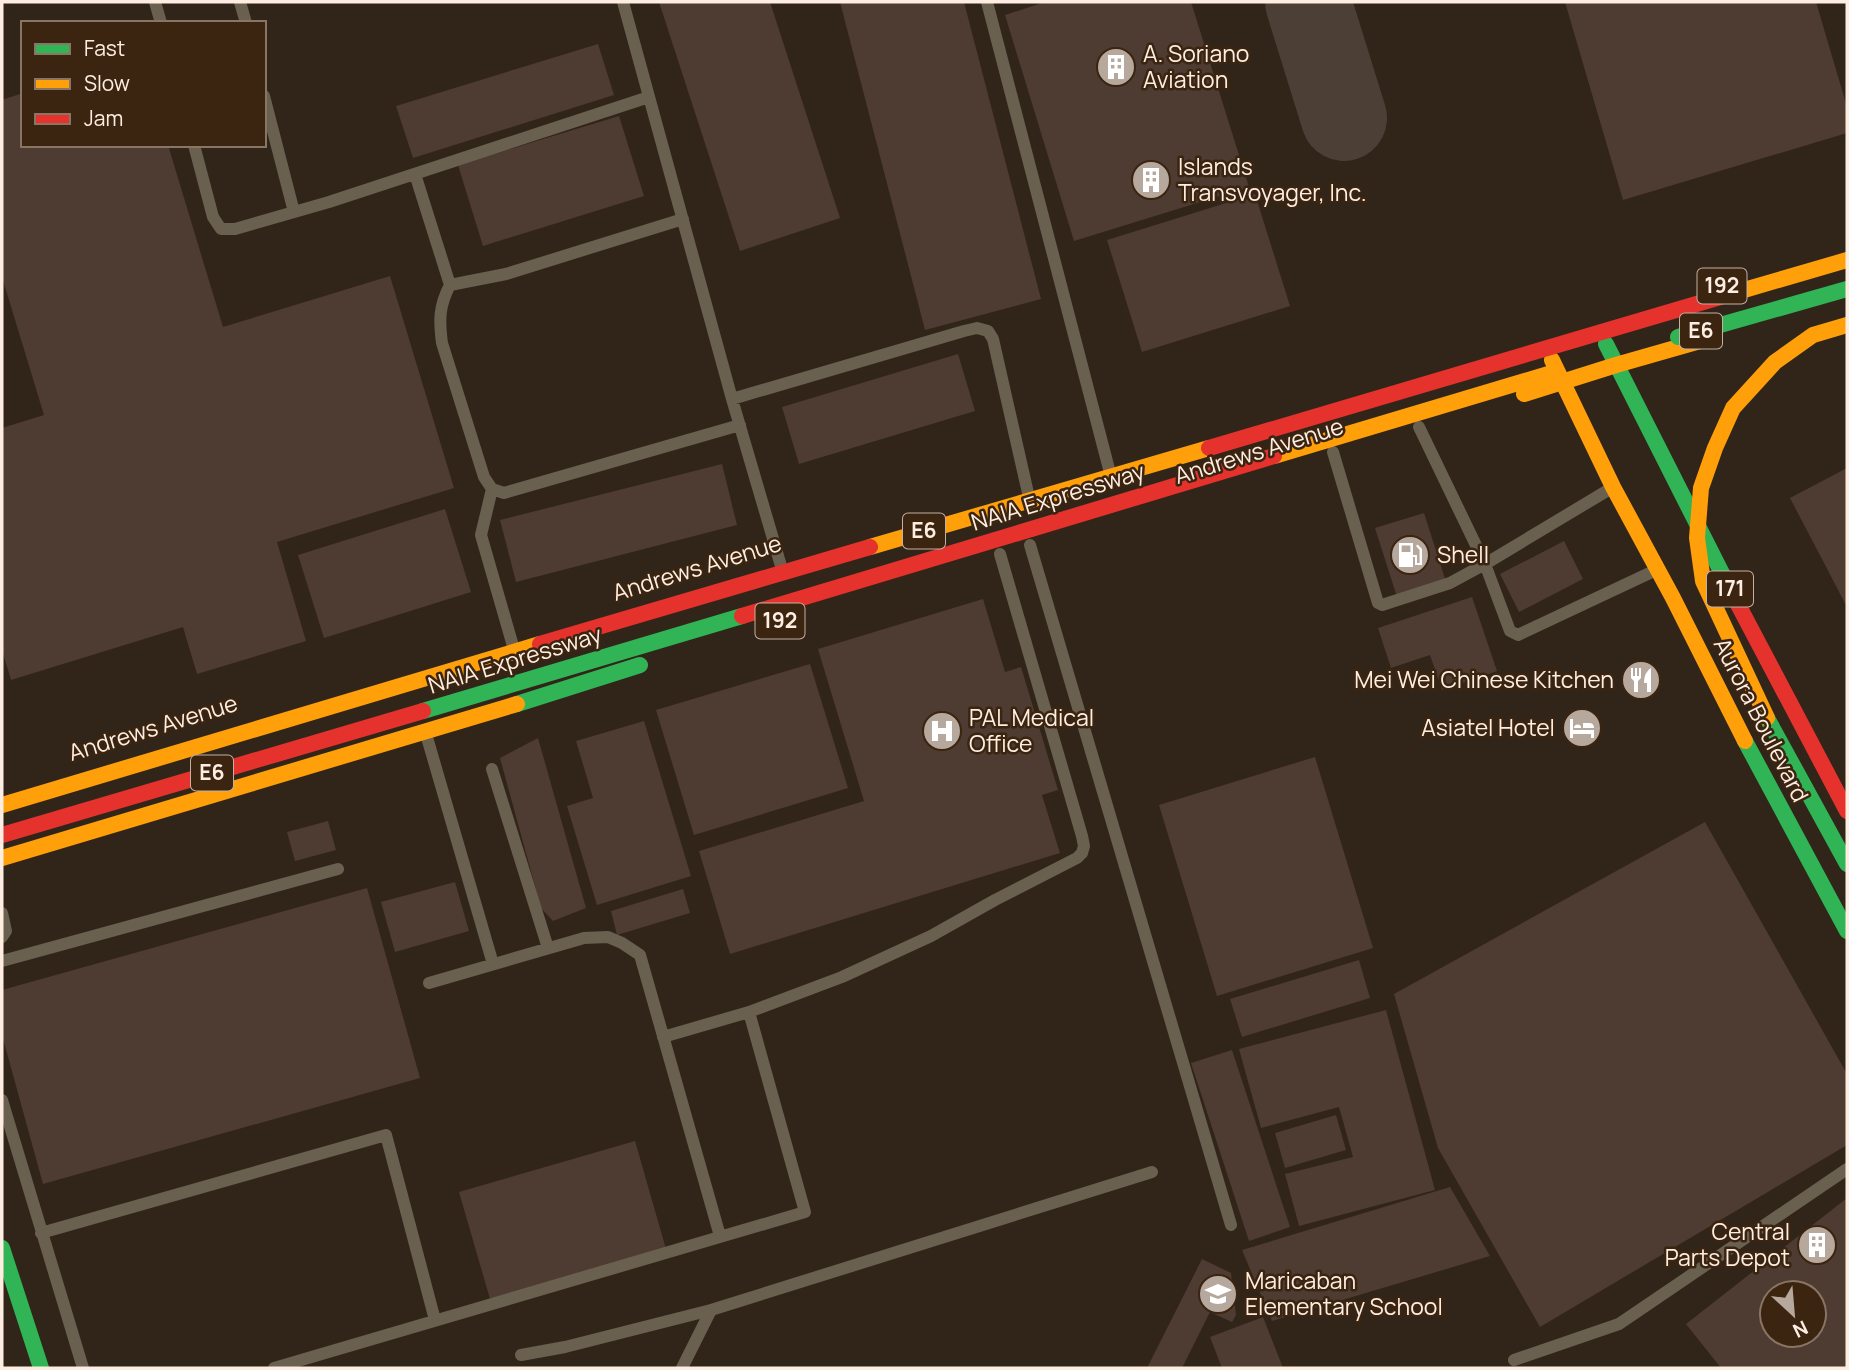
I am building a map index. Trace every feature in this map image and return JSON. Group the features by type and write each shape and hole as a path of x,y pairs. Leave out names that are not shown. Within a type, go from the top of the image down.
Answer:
{"main road":[{"name":"Andrews Avenue","path":"2,797 1847,249"},
{"name":"NAIA Expressway","path":"2,805 1847,260"},
{"name":"NAIA Expressway","path":"2,835 1555,372 1847,289"},
{"name":"Andrews Avenue","path":"786,619 1616,365 1847,299"},
{"name":"Aurora Boulevard","path":"1596,323 1722,574 1847,811"},
{"path":"1847,325 1813,335 1775,362 1733,408 1701,488 1697,538 1703,581 1767,718 1847,864"},
{"name":"Aurora Boulevard","path":"1543,339 1614,487 1758,767 1847,932"},
{"path":"2,858 656,660"},
{"path":"222,730 237,786"},
{"path":"2,1248 41,1368"}],"lane":[{"path":"155,2 160,21"},
{"path":"240,2 245,21"},
{"path":"623,2 732,399 781,566"},
{"path":"988,2 1109,469"},
{"path":"195,147 214,217 221,229 235,229 415,174 649,97"},
{"path":"266,104 294,212"},
{"path":"415,174 450,285 442,299 439,321 442,343 484,477 492,489 504,493 740,425"},
{"path":"450,285 506,274 684,219"},
{"path":"732,399 964,331 977,328 988,331 993,339 1028,493"},
{"path":"1419,427 1485,565 1510,631 1518,635 1658,569"},
{"path":"1333,452 1378,603 1386,605 1450,583 1485,565 1614,487"},
{"path":"492,489 481,535 513,646"},
{"path":"1030,545 1231,1225"},
{"path":"663,1037 749,1012 842,977 931,936 1070,862 1082,853 1082,836 1000,554"},
{"path":"425,730 493,964"},
{"path":"492,769 548,948"},
{"path":"2,961 338,869"},
{"path":"2,913 6,930 2,937"},
{"path":"429,983 584,938 608,937 640,956 720,1236"},
{"path":"274,1368 805,1212 749,1012"},
{"path":"2,1100 82,1368"},
{"path":"41,1233 386,1135 435,1320"},
{"path":"1514,1360 1619,1324 1847,1169"},
{"path":"521,1355 565,1347 711,1310 1152,1172"},
{"path":"682,1368 711,1310"}],"building":[{"path":"659,2 770,2 840,218 740,251"},
{"path":"840,2 964,2 1041,299 925,330"},
{"name":"A. Soriano Aviation","path":"1045,2 1191,2 1249,187 1074,241 1005,15"},
{"path":"1565,2 1816,2 1847,107 1847,133 1623,200"},
{"path":"598,44 614,95 413,158 396,106"},
{"path":"21,94 21,147 169,147 223,327 390,276 454,488 277,542 306,641 197,674 183,627 11,680 2,650 2,428 44,415 2,277 2,100"},
{"path":"619,116 644,196 483,246 458,165"},
{"path":"1255,194 1290,306 1142,352 1107,240"},
{"path":"958,354 975,411 799,464 782,407"},
{"path":"722,464 737,525 516,582 500,520"},
{"path":"1847,468 1847,607 1790,498"},
{"path":"445,509 471,592 324,638 298,555"},
{"name":"Shell","path":"1424,513 1446,582 1397,597 1375,528"},
{"name":"Shell","path":"1564,541 1583,579 1519,612 1500,574"},
{"path":"1472,597 1497,671 1442,690 1430,655 1391,668 1378,628"},
{"name":"PAL Medical Office","path":"983,599 1005,672 1021,667 1058,790 1042,795 1060,853 730,954 699,851 864,801 818,649"},
{"path":"810,664 848,788 694,835 656,710"},
{"path":"644,721 691,876 597,905 567,806 593,798 576,741"},
{"path":"538,738 586,908 553,921 541,908 500,758"},
{"path":"1315,757 1373,948 1217,996 1159,805"},
{"path":"328,821 336,850 295,861 287,832"},
{"path":"1705,822 1847,1074 1847,1145 1540,1327 1438,1148 1394,994"},
{"path":"455,882 469,931 395,952 381,902"},
{"path":"367,888 420,1078 43,1184 2,1035 2,990"},
{"path":"683,889 690,913 617,935 611,911"},
{"path":"1359,960 1370,998 1242,1037 1230,999"},
{"path":"1386,1010 1435,1190 1299,1226 1285,1174 1353,1157 1339,1107 1261,1128 1239,1049"},
{"path":"1232,1050 1290,1227 1249,1241 1191,1063"},
{"path":"1336,1115 1346,1150 1285,1168 1275,1133"},
{"path":"635,1141 666,1249 490,1299 459,1192"},
{"path":"1450,1187 1490,1256 1272,1321 1242,1250"},
{"name":"Central Parts Depot","path":"1847,1198 1847,1368 1721,1368 1686,1324"},
{"path":"1202,1259 1231,1273 1236,1315 1232,1322 1210,1312 1182,1368 1147,1368"},
{"path":"1263,1317 1283,1368 1222,1368 1210,1337"}],"taxiway":[{"path":"1308,2 1344,118"}],"traffic: fast":[{"path":"1678,337 1847,289"},
{"path":"1606,344 1732,593"},
{"path":"423,711 742,616"},
{"path":"517,704 640,665"},
{"path":"1767,718 1847,864"},
{"path":"1745,741 1847,931"},
{"path":"2,1248 41,1368"}],"traffic: slow":[{"path":"1727,295 1847,260"},
{"path":"1767,718 1703,581 1697,538 1701,488 1733,408 1775,362 1813,335 1847,325"},
{"path":"1524,394 1714,337"},
{"path":"1552,360 1613,487 1745,741"},
{"path":"1274,456 1555,372"},
{"path":"870,547 1209,448"},
{"path":"2,805 540,644"},
{"path":"2,858 517,704"}],"traffic: jam":[{"path":"1209,448 1727,295"},
{"path":"742,616 1274,456"},
{"path":"540,644 870,547"},
{"path":"1732,593 1847,811"},
{"path":"2,835 423,711"}],"place":[{"name":"A. Soriano Aviation","path":"1116,67"},
{"name":"Islands Transvoyager, Inc.","path":"1151,180"},
{"name":"Shell","path":"1410,555"},
{"name":"Mei Wei Chinese Kitchen","path":"1641,680"},
{"name":"Asiatel Hotel","path":"1582,728"},
{"name":"PAL Medical Office","path":"942,731"},
{"name":"Central Parts Depot","path":"1817,1245"},
{"name":"Maricaban Elementary School","path":"1218,1294"}]}
